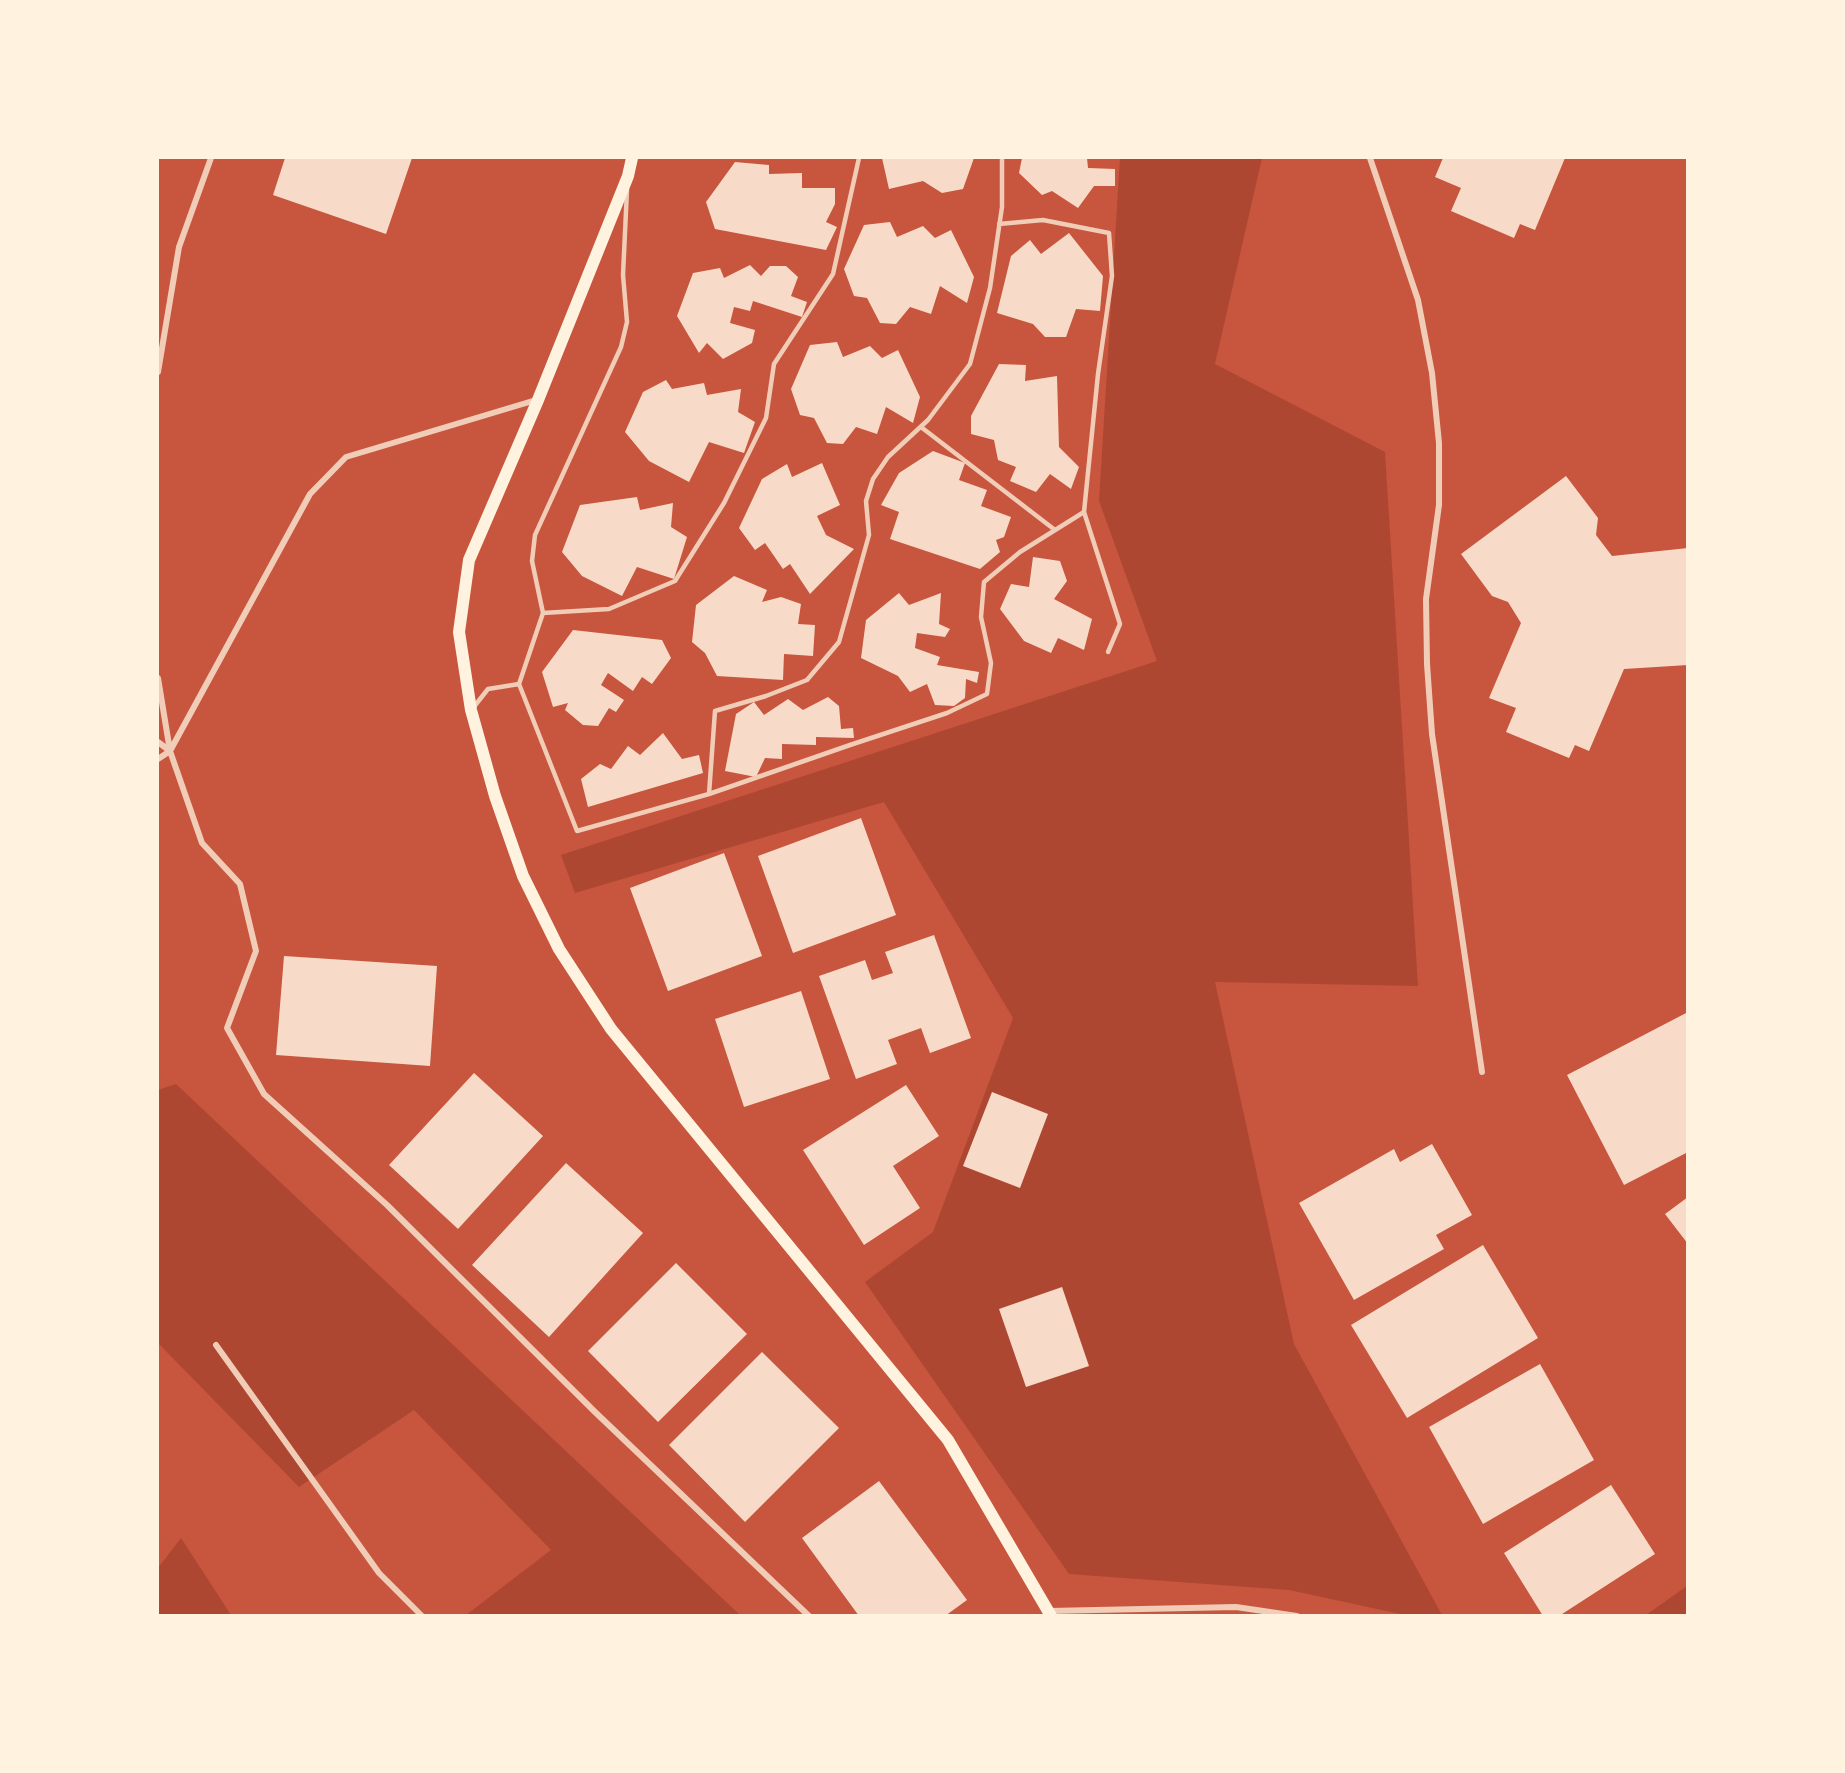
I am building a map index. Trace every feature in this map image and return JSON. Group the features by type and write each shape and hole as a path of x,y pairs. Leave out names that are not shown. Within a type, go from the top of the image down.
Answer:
{"main road":[{"path":"632,158 628,176 538,400 469,560 459,632 471,710 495,796 524,876 559,949 611,1029 948,1440 1049,1613"}],"street":[{"path":"158,372 179,247 211,158"},
{"path":"1370,158 1418,300 1432,374 1439,442 1439,505 1426,599 1432,734 1482,1072"},
{"path":"158,759 170,751 310,494 346,457 538,400"},
{"path":"158,678 170,751 202,843 240,884 255,951 227,1028 264,1094 387,1205 603,1420 809,1616"},
{"path":"158,742 170,751"},
{"path":"216,1345 379,1573 422,1616"},
{"path":"1049,1613 1236,1607 1298,1616"}],"lane":[{"path":"543,613 609,609 675,581 724,503 766,418 774,364 833,274 859,158"},
{"path":"710,794 715,711 766,696 807,680 839,642 869,535 866,501 873,479 888,457 921,427 970,364 990,288 1002,207 1002,158"},
{"path":"628,176 623,274 627,322 621,347 535,535 532,561 543,613 519,684 576,831 710,794 947,713 987,694 991,663 981,617 984,582 1020,552 1084,512"},
{"path":"999,224 1043,220 1109,233 1112,276 1098,374 1084,512 1120,624 1108,652"},
{"path":"921,427 1055,530"},
{"path":"471,710 488,689 519,684"}],"shaded area":[{"path":"1120,158 1262,158 1215,364 1385,452 1418,986 1215,982 1294,1344 1442,1615 1405,1615 1289,1590 1069,1574 865,1282 933,1232 1013,1018 884,802 575,893 561,855 1157,661 1099,501"},
{"path":"176,1084 740,1615 466,1615 551,1550 414,1410 299,1487 158,1343 158,1090"},
{"path":"181,1538 231,1615 158,1615 158,1568"},
{"path":"1687,1586 1687,1615 1646,1615"}],"building":[{"path":"285,158 412,158 386,234 273,195"},
{"path":"882,158 974,158 963,189 942,193 923,181 889,189"},
{"path":"1022,158 1087,158 1088,168 1115,169 1115,186 1094,186 1078,208 1052,191 1042,195 1019,173"},
{"path":"1443,158 1565,158 1535,230 1520,224 1514,238 1451,211 1461,188 1435,177"},
{"path":"735,162 769,165 769,174 802,173 802,188 835,188 835,204 826,222 837,227 826,250 715,229 706,202"},
{"path":"890,222 897,237 923,226 935,238 951,230 974,277 967,303 940,286 931,314 910,307 896,324 880,323 867,298 854,296 844,269 864,225"},
{"path":"1069,233 1103,276 1100,311 1076,309 1066,337 1045,337 1033,324 997,313 1011,256 1030,240 1041,254"},
{"path":"750,265 761,276 770,266 786,266 798,277 791,296 807,302 802,317 753,301 750,311 734,307 730,323 755,330 752,343 723,359 707,343 699,353 677,316 693,273 720,268 724,278"},
{"path":"837,342 843,357 870,346 882,358 898,350 920,397 913,423 886,407 877,434 856,427 843,444 827,443 814,418 800,415 791,389 810,345"},
{"path":"999,364 1026,365 1025,381 1057,376 1059,447 1079,467 1071,489 1050,474 1036,492 1010,481 1016,467 998,460 994,440 971,434 971,416"},
{"path":"666,380 672,389 704,383 707,395 741,389 738,412 755,422 744,453 709,442 689,482 649,461 625,432 643,392"},
{"path":"933,451 965,463 959,480 987,490 981,506 1011,517 1004,537 996,540 1000,552 980,569 890,539 899,512 881,505 899,473"},
{"path":"822,463 840,505 817,516 826,535 854,549 810,594 790,564 783,569 765,543 755,550 739,528 762,479 787,464 792,477"},
{"path":"1566,476 1598,518 1596,535 1612,556 1688,548 1688,665 1624,669 1589,751 1575,745 1569,758 1506,732 1516,708 1489,698 1521,623 1508,602 1492,596 1461,554"},
{"path":"637,497 640,510 673,503 671,527 687,537 674,579 637,567 622,596 582,576 562,552 580,505"},
{"path":"1033,557 1060,561 1067,581 1054,599 1092,619 1084,650 1058,638 1051,653 1024,641 1000,609 1011,584 1029,587"},
{"path":"734,576 767,590 762,602 781,597 801,604 798,624 815,625 813,656 784,654 783,680 717,676 705,653 692,642 696,605"},
{"path":"899,593 909,605 941,593 939,624 950,629 945,637 917,633 915,648 940,657 937,665 979,672 977,683 966,679 965,698 954,706 935,705 927,684 910,692 898,676 861,658 866,620"},
{"path":"573,630 662,640 671,658 652,684 642,677 633,691 608,673 601,685 624,700 616,712 609,708 598,726 583,725 565,710 568,703 553,707 542,672"},
{"path":"828,697 839,706 841,729 853,728 854,738 816,737 816,745 782,744 782,759 765,758 756,777 725,771 736,714 754,702 764,715 788,699 803,710"},
{"path":"663,733 682,759 699,755 703,773 588,807 581,779 600,764 611,769 628,746 640,755"},
{"path":"861,818 896,915 793,953 758,856"},
{"path":"724,853 762,956 668,991 630,888"},
{"path":"934,935 971,1038 930,1053 921,1028 888,1040 897,1064 856,1079 819,976 865,960 872,980 893,973 885,952"},
{"path":"284,956 437,966 430,1066 276,1055"},
{"path":"801,991 830,1079 744,1107 715,1019"},
{"path":"1688,1012 1688,1152 1624,1185 1567,1075"},
{"path":"474,1073 543,1136 458,1229 389,1165"},
{"path":"906,1085 939,1136 893,1166 920,1208 864,1245 803,1150"},
{"path":"992,1092 1048,1114 1020,1188 963,1166"},
{"path":"1432,1144 1472,1215 1436,1235 1444,1249 1354,1300 1299,1203 1394,1149 1400,1162"},
{"path":"566,1163 643,1233 549,1337 472,1265"},
{"path":"1688,1197 1688,1244 1665,1214"},
{"path":"1483,1245 1538,1338 1407,1418 1351,1325"},
{"path":"676,1263 747,1334 658,1422 588,1351"},
{"path":"1062,1287 1089,1366 1026,1387 999,1309"},
{"path":"762,1352 839,1428 745,1522 669,1445"},
{"path":"1540,1364 1594,1460 1483,1524 1429,1427"},
{"path":"879,1481 967,1600 945,1616 859,1616 802,1538"},
{"path":"1611,1485 1655,1554 1559,1616 1543,1616 1504,1553"}]}
